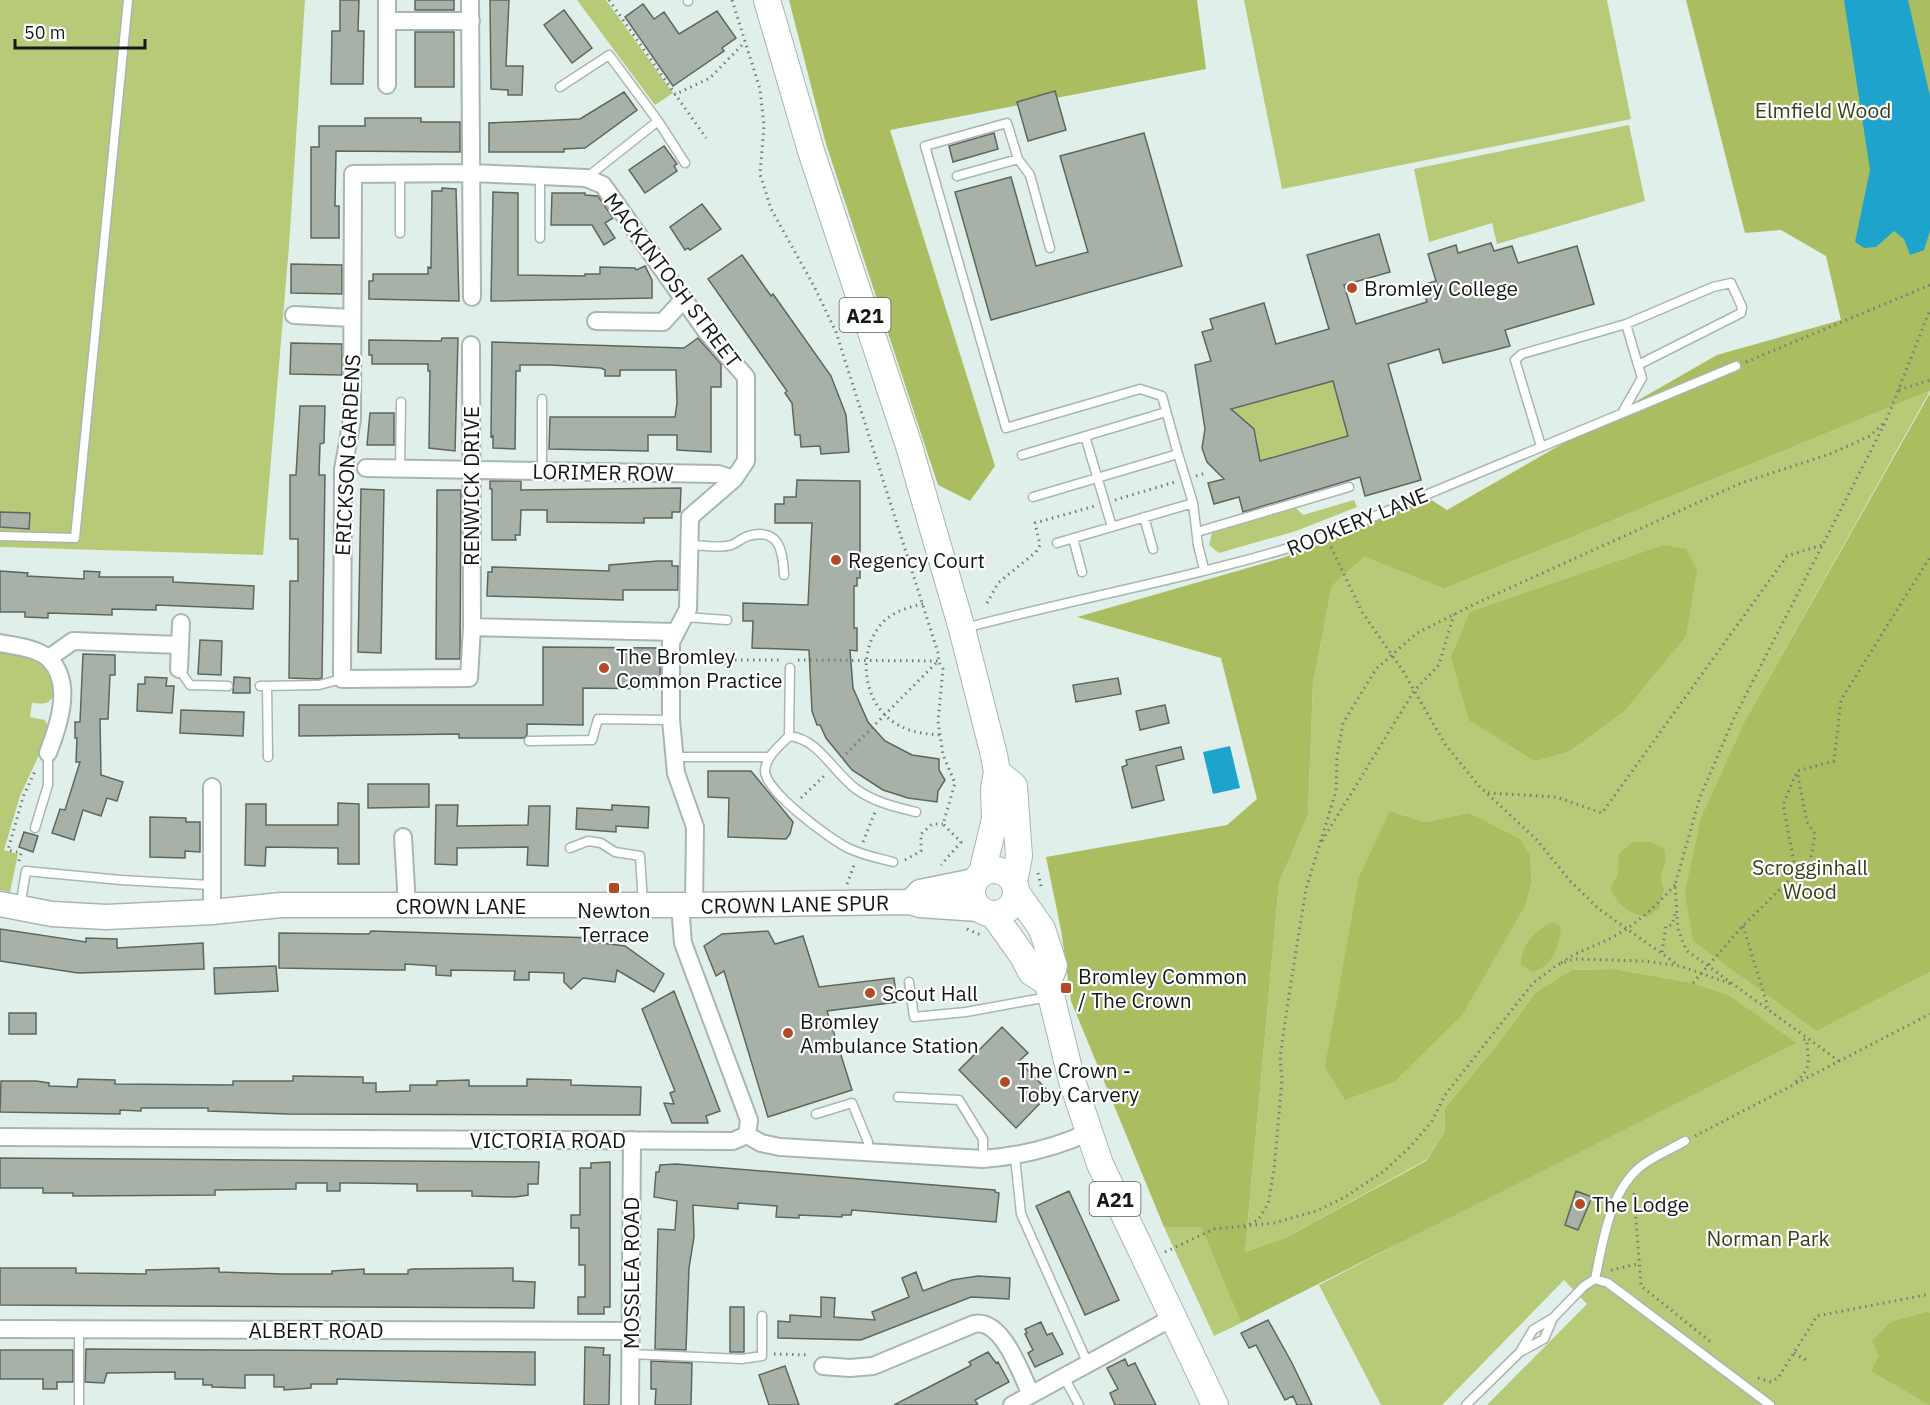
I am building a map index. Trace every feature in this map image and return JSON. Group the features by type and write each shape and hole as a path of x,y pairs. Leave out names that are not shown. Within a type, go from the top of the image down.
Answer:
{"main road":[{"name":"A21","path":"767,0 824,191 909,446 962,629 997,772 994,789 995,819 978,877"},
{"name":"A21","path":"997,772 1014,786 1019,856 1015,887 1042,929 1053,966 1050,990 1072,1081 1089,1132 1119,1209 1215,1405"},
{"path":"986,912 1008,910 1015,887 1001,871 978,877 972,896 1023,956 1031,972 1050,990"}],"street":[{"path":"387,0 387,85"},
{"path":"470,0 472,297"},
{"path":"387,21 471,21"},
{"name":"ERICKSON GARDENS","path":"342,679 343,470 352,419 353,174 472,173"},
{"name":"MACKINTOSH STREET","path":"472,173 586,178 603,186 706,331 746,377 746,461 734,479 690,517 688,609 671,642 673,757 695,827 687,905"},
{"path":"596,321 663,322 683,300"},
{"path":"294,315 352,318"},
{"name":"RENWICK DRIVE","path":"471,345 472,627"},
{"name":"LORIMER ROW","path":"366,468 718,474 734,479"},
{"path":"179,669 181,623"},
{"path":"342,679 469,678 472,627 676,632"},
{"path":"49,658 73,641 180,645"},
{"path":"0,643 27,648 49,658 59,673 63,689 57,728 48,753"},
{"path":"212,787 210,885 212,912"},
{"path":"403,837 407,906"},
{"name":"CROWN LANE SPUR","path":"911,902 920,892 978,877"},
{"name":"CROWN LANE SPUR","path":"687,905 911,902 986,912"},
{"name":"CROWN LANE","path":"10,906 52,914 89,916 212,912 281,904 687,905"},
{"path":"687,905 683,943 749,1120 747,1135 761,1143 780,1147 983,1159 1015,1157 1071,1140 1089,1132"},
{"name":"VICTORIA ROAD","path":"0,1137 733,1141 747,1135"},
{"name":"MOSSLEA ROAD","path":"630,1405 632,1140"},
{"path":"1012,1405 1173,1318"},
{"path":"824,1366 850,1368 873,1366 974,1324 983,1323 994,1328 1002,1338 1031,1395"},
{"name":"ALBERT ROAD","path":"0,1329 631,1331"}],"lane":[{"path":"0,536 75,538 128,0"},
{"path":"560,87 609,55 658,121 685,163"},
{"path":"586,178 658,121"},
{"path":"1050,248 1030,175 1018,159 1007,123 925,146 1005,429 1140,389 1162,396 1193,503 1204,569"},
{"path":"957,176 1018,159"},
{"path":"400,172 400,233"},
{"path":"540,176 540,238"},
{"path":"1541,446 1515,360 1522,354 1626,324 1726,283 1735,288 1742,313 1638,365"},
{"path":"1622,413 1642,378 1626,324"},
{"name":"ROOKERY LANE","path":"962,629 1271,554 1327,536 1736,366"},
{"path":"542,399 542,471"},
{"path":"399,469 401,402"},
{"path":"1022,455 1166,412"},
{"path":"1085,436 1112,527"},
{"path":"1033,496 1178,454"},
{"path":"1197,532 1349,487"},
{"path":"1057,543 1193,503"},
{"path":"1144,517 1153,549"},
{"path":"688,545 729,545 747,536 771,537 778,542 783,551 784,575"},
{"path":"1072,538 1082,572"},
{"path":"685,617 727,620"},
{"path":"671,659 723,660"},
{"path":"793,664 789,736 769,758 765,771 769,782 812,825 845,846 897,863"},
{"path":"179,669 190,685 228,686"},
{"path":"268,758 264,686 319,685 342,679"},
{"path":"529,741 592,740 598,719 671,720"},
{"path":"789,736 802,737 811,742 832,768 858,790 879,802 916,812"},
{"path":"35,828 48,785 48,753"},
{"path":"673,757 769,758"},
{"path":"570,848 588,841 601,843 615,852 640,856 643,906"},
{"path":"10,906 26,871 210,885"},
{"path":"909,982 914,1017 966,1012 1050,990"},
{"path":"898,1097 959,1100 982,1139 983,1159"},
{"path":"816,1114 852,1103 868,1142 868,1152"},
{"path":"1466,1405 1520,1352 1533,1330 1553,1318 1584,1286 1595,1279 1602,1244 1618,1197 1633,1174 1644,1164 1685,1141"},
{"path":"1015,1157 1020,1214 1088,1364"},
{"path":"1595,1279 1608,1283 1770,1405"},
{"path":"631,1354 742,1359 762,1356 762,1316"},
{"path":"1520,1352 1544,1339 1553,1318"},
{"path":"79,1329 79,1405"},
{"path":"1064,1377 1079,1405"}],"path":[{"path":"609,0 706,138"},
{"path":"732,0 759,89 764,126 760,174 768,200 836,332 939,656 938,661 793,806"},
{"path":"674,95 710,78 745,42"},
{"path":"1736,366 1930,285"},
{"path":"1839,1061 1686,950 1678,929 1675,885 1700,797 1734,718 1886,421 1930,310"},
{"path":"1899,390 1930,380"},
{"path":"1244,1227 1258,1220 1268,1204 1274,1170 1282,1079 1280,1057 1291,982 1306,890 1336,790 1337,757 1342,723 1376,669 1418,633 1454,614 1740,483 1840,450 1870,436 1886,421"},
{"path":"1327,536 1362,612 1414,691 1445,744 1486,793 1537,840 1571,882 1599,909 1628,927 1680,966"},
{"path":"1486,793 1556,796 1602,813 1787,556 1822,545"},
{"path":"1797,771 1834,761 1841,700 1930,557"},
{"path":"923,604 911,606 888,618 878,627 871,641 867,660 870,692 894,723 916,732 940,735"},
{"path":"1320,845 1414,691 1439,665 1454,614"},
{"path":"723,660 783,660"},
{"path":"793,664 867,660 938,661"},
{"path":"938,661 943,669 938,721 943,755 955,783 943,824"},
{"path":"26,871 18,870 21,853 8,850 23,797 40,759 48,753"},
{"path":"1693,982 1743,926 1796,873 1783,805 1797,771"},
{"path":"1787,882 1809,868 1815,834 1807,822 1797,771"},
{"path":"897,863 921,850 921,834 932,824 943,824 961,842 943,864 934,868"},
{"path":"1163,1252 1214,1229 1274,1223 1316,1211 1346,1197 1384,1171 1410,1148 1432,1121 1457,1080 1533,983 1574,953 1611,938 1653,910 1675,885"},
{"path":"1662,952 1666,926 1672,925 1676,909"},
{"path":"1743,926 1768,1009"},
{"path":"1557,965 1574,959 1644,961 1680,966 1735,985"},
{"path":"1685,1141 1930,1014"},
{"path":"1792,1085 1809,1065 1807,1040 1803,1039"},
{"path":"1633,1174 1639,1280 1644,1290 1719,1349"},
{"path":"1595,1279 1613,1269 1638,1264"},
{"path":"1757,1378 1766,1382 1778,1378 1817,1316 1924,1293 1930,1294"},
{"path":"1794,1353 1808,1361"},
{"path":"762,1356 779,1354 822,1356 824,1366"}],"green space":[{"path":"0,0 305,0 289,246 263,555 0,547"},
{"path":"577,0 606,0 673,93 655,105"},
{"path":"789,0 1197,0 1206,69 890,130 995,466 970,501 938,485 826,144"},
{"path":"1244,0 1607,0 1631,119 1282,189"},
{"name":"Elmfield Wood","path":"1686,0 1930,0 1930,391 1444,589 1364,557 1332,586 1313,683 1308,815 1279,883 1245,1252 1285,1238 1426,1161 1445,1131 1444,1109 1501,1040 1535,993 1571,970 1614,969 1693,983 1729,995 1796,1043 1241,1323 1201,1227 1164,1227 1071,1001 1061,930 1046,857 1227,825 1257,799 1221,658 1077,617 1282,558 1355,532 1422,494 1447,510 1717,355 1841,320 1826,256 1781,230 1745,233"},
{"path":"1629,125 1645,201 1497,244 1492,223 1429,242 1414,169"},
{"path":"1333,381 1348,436 1254,462 1257,442 1253,428 1241,419 1222,412"},
{"name":"Norman Park","path":"1930,391 1747,717 1817,1031 1930,972 1930,1405 1487,1405 1587,1304 1564,1280 1442,1405 1381,1405 1319,1285 1559,1160 1795,1043 1729,995 1693,983 1614,969 1571,970 1535,993 1501,1040 1444,1109 1445,1131 1426,1160 1285,1238 1245,1252 1279,883 1308,815 1313,683 1332,586 1364,557 1444,589","holes":["1686,635 1624,712 1570,751","1390,811 1425,822 1470,813 1530,856 1532,881 1526,904","1666,860 1661,878 1664,888 1610,888 1618,873"]},
{"name":"Scrogginhall Wood","path":"1930,393 1930,972 1817,1031 1693,941 1685,892 1701,818 1747,717"},
{"path":"1354,500 1357,507 1296,531 1219,553 1209,545 1212,533 1296,508 1303,515"},
{"path":"1664,545 1686,549 1697,570 1686,636 1624,712 1570,751 1535,761 1469,720 1451,657 1470,612"},
{"path":"0,650 37,661 49,672 55,692 49,701 32,703 30,717 45,720 50,731 20,796 4,850 18,854 10,892 0,890"},
{"path":"1390,811 1425,822 1469,813 1520,839 1530,856 1532,881 1526,904 1462,1015 1395,1081 1345,1100 1325,1067 1359,877"},
{"path":"1633,842 1652,842 1664,849 1666,860 1661,878 1664,888 1659,909 1647,917 1624,908 1610,888 1618,873 1619,854"},
{"path":"1554,922 1561,927 1557,949 1546,965 1533,972 1521,965 1523,951 1535,933"},
{"path":"1164,1227 1201,1227 1241,1323 1214,1336"},
{"path":"1930,1313 1930,1405 1871,1371 1879,1356 1872,1341 1891,1322"}],"water":[{"path":"1844,0 1908,0 1930,96 1930,231 1924,250 1910,255 1904,239 1894,231 1876,247 1864,248 1855,242 1870,170"},
{"path":"1230,746 1240,788 1213,794 1203,752"}],"building":[{"path":"340,0 359,0 358,31 364,31 363,84 331,84 332,31 340,31"},
{"path":"415,0 454,0 454,10 415,10"},
{"path":"490,0 509,0 506,66 523,66 522,95 508,95 508,90 491,89"},
{"path":"643,4 654,19 664,12 679,34 717,11 736,38 722,48 724,51 673,86 625,17"},
{"path":"564,10 592,48 572,63 544,25"},
{"path":"415,32 454,32 454,87 415,87"},
{"path":"1055,91 1066,130 1028,141 1017,102"},
{"path":"624,92 637,110 585,148 564,149 564,152 489,152 489,123 580,119"},
{"path":"365,118 421,118 421,122 460,122 460,152 336,151 335,206 339,206 339,238 311,238 311,147 319,147 319,126 365,126"},
{"path":"994,133 998,149 953,162 949,146"},
{"path":"1144,133 1182,266 991,320 955,192 1011,177 1036,266 1088,252 1060,156"},
{"path":"664,146 677,164 674,166 677,171 645,193 629,170"},
{"path":"442,188 456,189 459,301 369,299 369,281 373,281 373,274 428,274 428,267 431,268 432,191 442,191"},
{"path":"493,192 518,193 518,275 585,276 585,274 600,274 600,267 635,268 636,270 645,266 652,280 652,298 491,301"},
{"path":"552,193 585,193 585,195 598,196 613,218 605,223 615,238 604,245 592,225 551,225"},
{"path":"702,204 721,229 690,250 688,248 685,250 670,227"},
{"path":"1379,234 1390,272 1344,285 1356,324 1427,302 1422,285 1436,281 1428,254 1456,245 1458,253 1491,243 1494,251 1512,246 1518,263 1577,246 1594,304 1505,330 1510,346 1443,363 1439,349 1388,364 1421,480 1365,496 1360,477 1243,512 1239,497 1214,504 1208,483 1224,479 1207,462 1202,448 1205,429 1195,365 1211,361 1202,332 1213,329 1210,319 1264,303 1276,344 1329,329 1307,255","holes":["1333,381 1348,436 1260,461 1254,429 1231,409"]},
{"path":"742,255 771,296 773,294 831,376 846,415 849,452 821,454 820,446 801,447 800,435 795,435 792,403 785,393 787,391 708,279"},
{"path":"291,264 342,265 342,294 291,293"},
{"path":"442,338 458,338 455,451 429,448 430,371 428,371 428,364 372,364 372,355 369,355 369,340 441,341"},
{"path":"698,338 721,364 721,387 711,387 711,452 677,450 677,435 648,435 648,451 549,449 550,417 675,417 677,403 676,370 620,370 620,376 605,376 605,370 601,368 550,365 520,365 520,371 516,371 515,449 493,448 493,436 491,437 492,342 684,348"},
{"path":"291,343 342,344 342,375 290,374"},
{"path":"300,406 325,406 324,443 320,444 319,475 325,475 322,678 318,679 289,678 290,581 298,581 298,539 290,539 290,475 296,475"},
{"path":"370,413 394,413 394,445 367,445"},
{"path":"797,480 860,481 860,578 857,578 857,586 854,586 854,628 857,628 857,651 850,650 853,688 868,722 885,741 912,755 939,759 939,770 945,780 938,791 937,802 908,798 883,790 852,770 826,738 820,725 817,725 812,711 809,650 752,648 753,621 743,621 743,603 808,605 812,523 775,523 775,504 784,504 784,497 796,497"},
{"path":"490,481 521,481 521,490 681,488 680,512 672,512 672,518 644,518 644,523 547,522 547,510 521,510 520,535 515,535 516,540 492,540"},
{"path":"361,489 384,490 381,653 358,652"},
{"path":"437,490 461,490 460,659 436,659"},
{"path":"0,512 30,513 29,529 0,527"},
{"path":"672,561 672,566 678,566 678,590 623,590 623,600 487,596 488,572 492,572 492,567 609,571 609,565"},
{"path":"0,571 28,573 27,576 84,579 84,571 100,572 99,577 173,577 173,582 254,586 253,609 156,605 156,610 112,609 112,615 48,613 48,618 25,617 25,612 0,612"},
{"path":"200,640 222,641 221,675 198,674"},
{"path":"543,647 660,648 660,689 583,688 583,725 527,724 527,735 524,738 459,738 459,734 299,736 299,705 543,705"},
{"path":"83,654 115,655 115,675 110,675 108,719 100,719 101,775 123,782 117,801 107,798 101,816 83,810 74,840 52,833 60,809 65,810 80,762 76,762 75,722 80,722"},
{"path":"145,677 167,678 166,686 174,686 172,713 137,711 138,684 145,684"},
{"path":"234,677 250,678 250,693 233,693"},
{"path":"1118,678 1121,694 1076,702 1073,685"},
{"path":"1165,705 1169,723 1140,730 1136,711"},
{"path":"181,710 244,712 243,736 180,733"},
{"path":"1181,747 1184,759 1156,766 1164,800 1132,808 1122,767 1127,765 1126,760"},
{"path":"708,771 751,771 793,822 786,839 728,837 729,798 708,797"},
{"path":"368,784 429,784 429,807 368,808"},
{"path":"338,803 359,804 359,864 338,864 338,848 266,847 265,866 245,865 246,804 266,804 266,825 338,825"},
{"path":"436,805 458,805 457,826 528,825 529,806 550,806 548,866 527,865 528,847 457,848 457,865 435,864"},
{"path":"612,805 649,807 648,828 616,826 616,832 576,829 577,808 612,810"},
{"path":"150,817 186,818 186,822 200,822 200,852 185,851 185,858 150,857"},
{"path":"24,832 38,836 33,852 19,847"},
{"path":"0,929 86,942 86,938 117,939 117,948 203,943 204,969 78,973 0,961"},
{"path":"371,931 595,938 594,942 625,946 664,974 654,992 617,970 615,982 583,978 571,989 564,982 564,973 529,972 529,980 514,980 515,971 451,970 451,976 436,975 436,966 405,964 405,970 279,968 279,933 369,934"},
{"name":"Bromley Ambulance Station","path":"768,931 775,944 803,936 819,987 894,978 897,1002 827,1011 852,1090 768,1117 724,971 716,976 704,946 722,934"},
{"path":"276,966 278,991 215,994 214,968"},
{"path":"674,991 720,1111 706,1116 708,1123 672,1123 664,1103 674,1104 670,1093 675,1091 642,1009"},
{"path":"9,1013 36,1013 36,1034 9,1034"},
{"name":"The Crown - Toby Carvery","path":"1002,1027 1028,1053 1019,1061 1050,1093 1016,1128 959,1070"},
{"path":"293,1076 363,1077 363,1083 376,1083 376,1092 410,1091 410,1085 437,1085 437,1081 469,1080 469,1086 527,1086 527,1079 571,1080 571,1085 641,1087 640,1115 287,1114 208,1111 208,1108 141,1108 141,1111 120,1110 120,1114 0,1112 1,1081 36,1081 49,1083 49,1086 77,1087 78,1079 115,1080 115,1084 233,1085 233,1081 293,1081"},
{"path":"0,1158 539,1162 538,1184 528,1184 528,1195 515,1197 472,1196 472,1191 417,1191 417,1184 354,1183 340,1183 340,1191 327,1191 327,1183 296,1183 296,1189 215,1190 215,1195 73,1196 73,1193 43,1193 43,1188 0,1188"},
{"path":"610,1162 610,1307 604,1307 604,1314 578,1314 578,1297 585,1297 585,1265 579,1265 579,1228 571,1228 571,1215 580,1215 580,1168 591,1168 591,1163"},
{"path":"676,1164 995,1190 999,1193 996,1222 852,1210 851,1215 842,1215 842,1217 799,1215 799,1218 776,1217 777,1206 738,1203 738,1209 693,1205 694,1237 689,1268 686,1350 655,1349 658,1229 675,1230 677,1201 654,1197 656,1172 659,1172 660,1165"},
{"path":"1069,1191 1119,1300 1085,1315 1036,1206"},
{"name":"The Lodge","path":"1576,1191 1592,1197 1578,1230 1565,1225"},
{"path":"0,1268 76,1268 76,1273 146,1274 146,1270 219,1268 219,1272 283,1274 332,1274 332,1271 364,1269 364,1274 408,1274 408,1270 412,1269 513,1268 513,1281 535,1282 534,1308 0,1305"},
{"path":"916,1272 923,1291 952,1280 978,1276 1010,1278 1009,1299 971,1297 861,1340 778,1338 778,1321 790,1322 790,1315 821,1317 821,1297 835,1298 834,1317 875,1320 872,1312 909,1297 902,1278"},
{"path":"730,1307 744,1307 744,1352 730,1352"},
{"path":"1268,1320 1312,1405 1297,1405 1293,1396 1285,1400 1256,1345 1249,1348 1241,1333"},
{"path":"1041,1322 1047,1335 1052,1333 1063,1354 1035,1367 1028,1353 1033,1350 1025,1329"},
{"path":"585,1347 604,1348 603,1355 610,1355 609,1405 584,1405"},
{"path":"86,1349 535,1352 535,1385 337,1379 337,1384 311,1384 311,1388 284,1390 284,1387 274,1387 274,1375 245,1375 245,1388 212,1387 212,1385 203,1385 203,1379 175,1379 175,1372 107,1373 104,1383 85,1382"},
{"path":"0,1350 73,1350 73,1382 57,1382 57,1389 43,1389 43,1379 0,1379"},
{"path":"988,1352 996,1363 998,1362 1009,1382 975,1400 978,1405 894,1405 968,1367 971,1365 969,1362"},
{"path":"1125,1359 1128,1366 1135,1363 1156,1405 1115,1405 1110,1393 1118,1389 1107,1368"},
{"path":"651,1361 692,1363 691,1405 655,1405 656,1389 651,1389"},
{"path":"785,1366 799,1405 769,1405 759,1375"}],"place":[{"name":"Bromley College","path":"1352,288"},
{"name":"Regency Court","path":"836,560"},
{"name":"The Bromley Common Practice","path":"604,668"},
{"name":"Newton Terrace","path":"614,888"},
{"name":"Bromley Common / The Crown","path":"1066,988"},
{"name":"Scout Hall","path":"870,993"},
{"name":"Bromley Ambulance Station","path":"788,1033"},
{"name":"The Crown - Toby Carvery","path":"1005,1082"},
{"name":"The Lodge","path":"1580,1204"}]}
